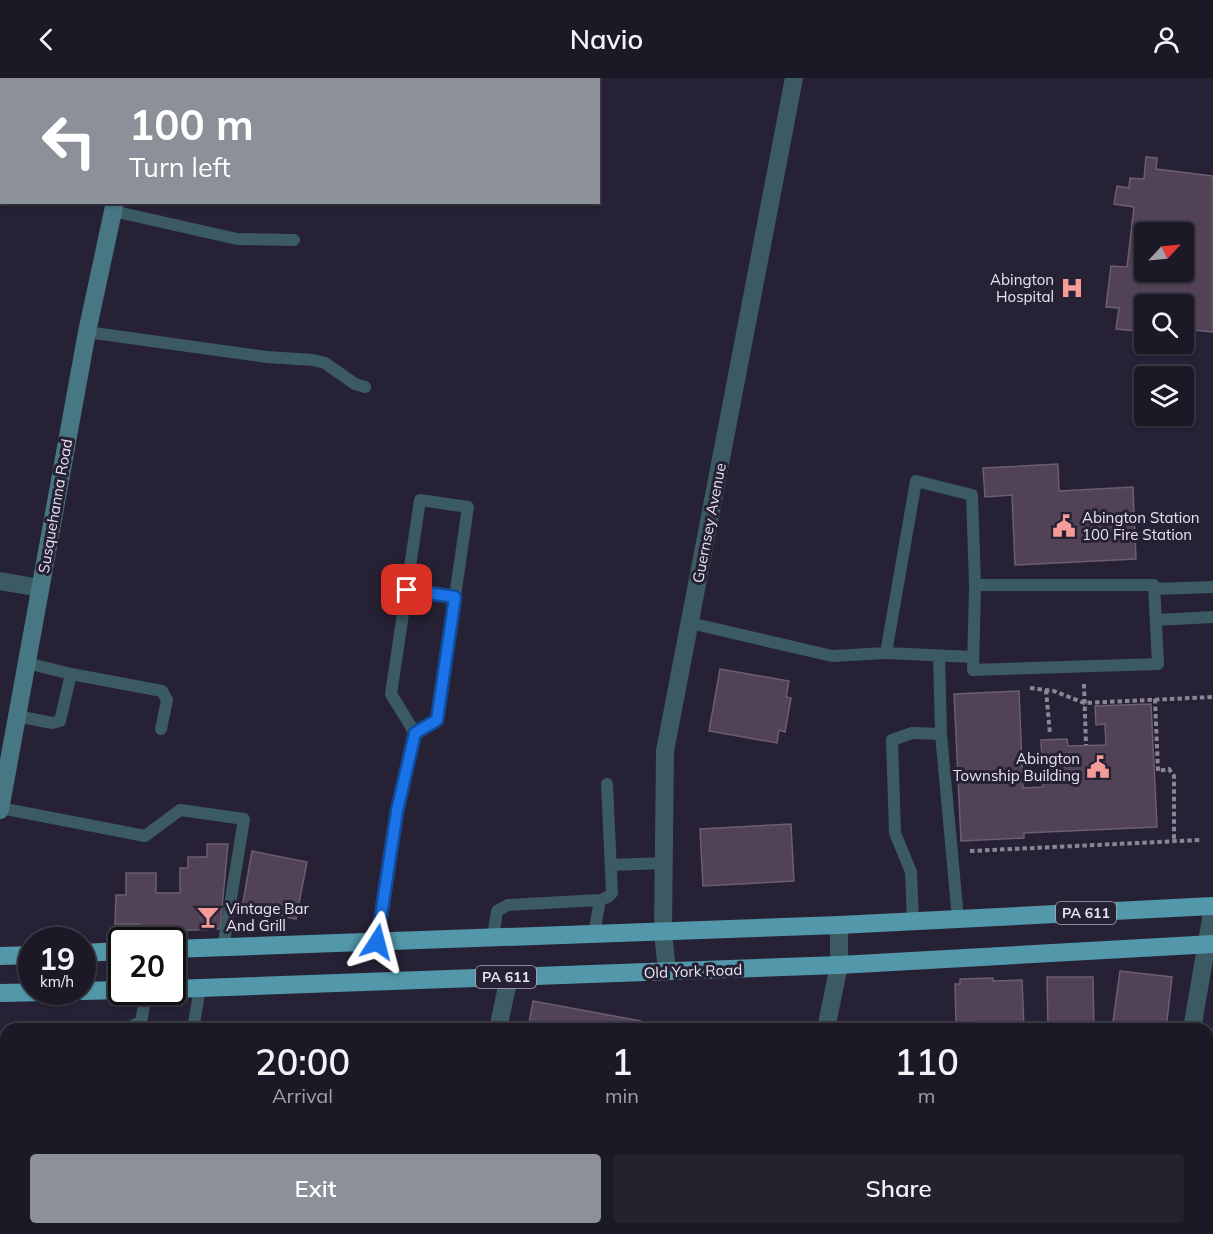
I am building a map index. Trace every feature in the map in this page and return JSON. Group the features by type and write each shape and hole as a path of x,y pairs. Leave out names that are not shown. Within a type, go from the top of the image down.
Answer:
{"highway":[{"name":"PA 611","path":"186,949 839,926 1213,906"},
{"name":"Old York Road","path":"186,988 839,965 1209,944"},
{"path":"0,956 18,955"},
{"path":"0,993 18,993"}],"main road":[{"name":"Susquehanna Road","path":"0,809 87,332 114,207"}],"street":[{"name":"Guernsey Avenue","path":"667,972 663,932 665,751 794,78"},
{"path":"0,581 40,588"},
{"path":"1193,1023 1209,944 1213,906"},
{"path":"827,1023 839,965 839,926"},
{"path":"499,1023 509,977"}],"lane":[{"path":"114,207 237,238 294,240"},
{"path":"87,332 267,357 314,360 325,363 355,384 365,387"},
{"path":"886,653 916,482 972,495 975,585 973,670 1158,663 1154,585 975,585"},
{"path":"377,942 397,811 415,733 391,694 420,500 468,507 437,720 415,733"},
{"path":"1154,589 1213,587"},
{"path":"407,590 455,597"},
{"path":"1156,620 1213,617"},
{"path":"690,623 832,656 886,653 974,657"},
{"path":"939,656 941,734 958,919"},
{"path":"27,663 71,674 162,690 167,700 161,729"},
{"path":"17,716 52,723 60,721 71,674"},
{"path":"913,921 912,872 895,834 892,740 912,733 941,734"},
{"path":"493,937 497,911 508,905 600,900 612,893 607,784"},
{"path":"0,809 145,836 180,810 244,819 222,948"},
{"path":"611,865 665,863"},
{"path":"594,934 600,900"},
{"path":"194,1023 200,988"},
{"path":"140,1023 144,1005"}],"path":[{"path":"1084,680 1086,746"},
{"path":"1020,687 1046,690 1084,703 1213,697"},
{"path":"1046,690 1050,734"},
{"path":"1155,699 1158,771 1168,769 1174,776 1174,841"},
{"path":"965,851 1200,840"}],"building":[{"path":"1146,157 1157,158 1156,169 1213,176 1213,332 1194,330 1194,294 1134,294 1134,331 1116,329 1119,308 1106,307 1111,266 1127,267 1134,207 1114,204 1117,186 1129,188 1130,178 1144,179"},
{"path":"1058,464 1059,491 1133,487 1136,559 1015,565 1012,495 985,497 983,468"},
{"path":"720,669 789,681 786,697 791,698 785,732 779,730 777,743 709,731"},
{"name":"Abington Township Building","path":"1019,691 1023,788 1043,787 1041,740 1067,739 1068,746 1106,745 1105,724 1096,725 1095,706 1151,704 1157,827 1024,833 1024,838 961,841 954,694"},
{"path":"791,824 794,881 703,886 700,829"},
{"path":"207,844 228,844 220,929 186,930 186,927 139,927 139,924 115,924 116,895 126,895 126,873 156,873 156,893 180,893 180,868 188,868 188,857 207,857"},
{"path":"252,851 307,862 296,919 242,908"},
{"path":"1120,971 1172,977 1167,1023 1113,1023"},
{"path":"1047,977 1093,977 1094,1023 1048,1023"},
{"path":"960,979 1022,980 1024,1023 956,1022 955,984 960,984"},
{"path":"533,1001 641,1021 640,1023 529,1023"}],"place":[{"name":"Abington Hospital","path":"1072,288"},
{"name":"Abington Station 100 Fire Station","path":"1064,526"},
{"name":"Abington Township Building","path":"1098,767"},
{"name":"Vintage Bar And Grill","path":"208,917"}],"route":[{"path":"377,942 397,811 415,733 437,720 455,597 407,590"}]}
